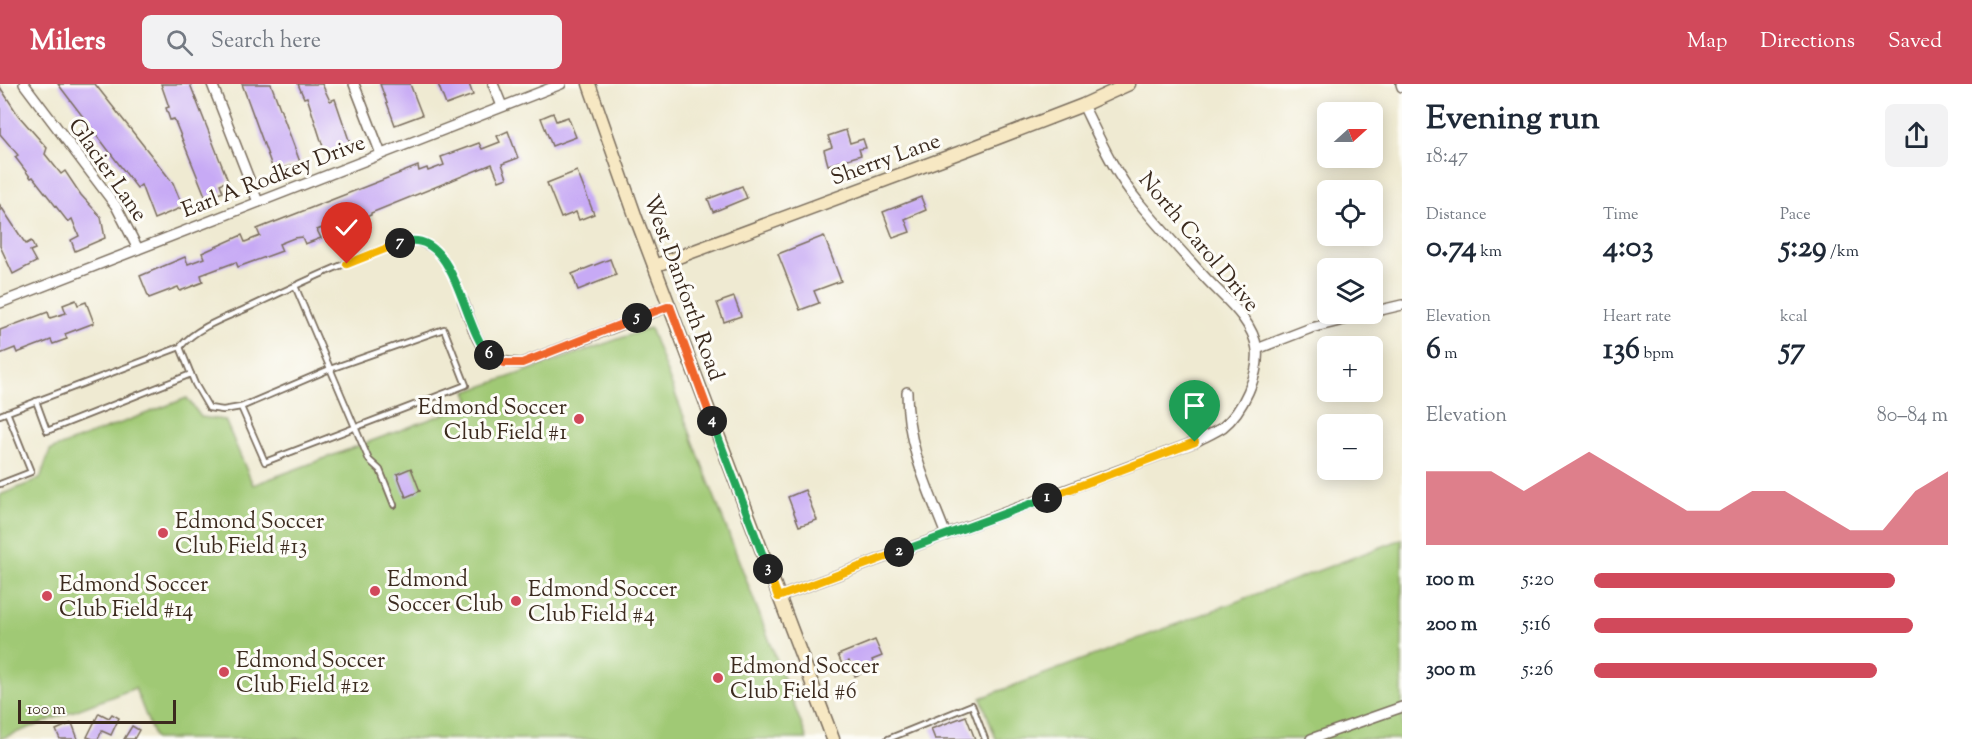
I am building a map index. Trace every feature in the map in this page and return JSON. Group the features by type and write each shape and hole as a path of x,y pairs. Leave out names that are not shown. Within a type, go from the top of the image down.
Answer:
{"main road":[{"name":"West Danforth Road","path":"589,84 654,266 833,739"},
{"name":"Sherry Lane","path":"654,266 1083,105 1129,84"}],"street":[{"name":"Glacier Lane","path":"24,84 116,206 138,249"},
{"path":"212,84 258,202"},
{"path":"354,84 381,154"},
{"path":"494,84 502,106"},
{"name":"Earl A Rodkey Drive","path":"0,303 561,84"},
{"name":"North Carol Drive","path":"1083,105 1115,171 1194,266 1236,308 1250,330 1257,349"},
{"path":"463,301 480,346 492,358 504,363 522,363 670,306"},
{"path":"1383,310 1402,305"},
{"path":"778,597 1195,442 1224,426 1238,411 1257,365 1257,349 1327,324"},
{"path":"907,392 907,423 913,449 946,535"},
{"path":"1311,739 1402,707"}],"lane":[{"path":"0,415 180,347 189,337 213,323 295,286 409,240 424,243 444,259 463,301"},
{"path":"295,286 369,460 380,470 394,505"},
{"path":"180,347 202,400 209,408 223,410 241,407 330,369 444,329 466,385 265,462 241,407"},
{"path":"36,401 47,431 190,374"},
{"path":"0,484 30,472 7,412"},
{"path":"888,739 972,705 985,739"},
{"path":"909,731 912,739"}],"green space":[{"name":"Edmond Soccer Club","path":"650,328 807,739 155,739 135,688 0,739 0,495 40,479 50,450 187,398 201,417 225,420 253,485 471,404 466,392"},
{"path":"1402,539 1402,739 996,739 981,698"}],"building":[{"path":"58,84 95,84 173,183 183,207 154,219 141,185 137,188"},
{"path":"161,84 190,84 228,181 220,184 223,192 206,198 174,119 170,120 166,108 169,107"},
{"path":"242,84 271,84 300,162 274,172"},
{"path":"298,84 322,84 330,101 335,99 350,143 325,153 307,97 304,98"},
{"path":"380,84 410,84 422,115 395,125"},
{"path":"438,84 469,84 473,95 446,105"},
{"path":"0,87 18,115 47,148 45,154 61,174 65,171 81,195 101,217 105,238 75,251 71,240 79,236 72,219 68,222 33,177 31,178 15,157 18,155 0,134"},
{"path":"553,113 556,121 568,117 576,137 552,146 541,118"},
{"path":"846,130 850,143 863,139 866,148 859,149 861,155 828,165 824,150 832,147 828,136"},
{"path":"508,131 518,158 502,164 507,178 499,181 492,164 371,213 371,215 355,221 353,216 317,230 321,238 305,244 302,237 294,238 279,244 282,251 238,267 236,262 201,275 203,282 180,291 178,287 149,298 140,276 185,257 188,264 204,258 202,253 242,235 245,242 260,236 257,229 418,166 419,171 427,168 428,171 444,165 441,157 479,143 482,149 500,142 497,136"},
{"path":"577,171 594,214 579,220 576,212 561,218 547,183"},
{"path":"742,186 747,198 713,212 708,199"},
{"path":"921,197 926,210 905,219 910,232 893,238 883,212"},
{"path":"0,205 26,244 31,241 35,249 30,251 36,262 13,274 0,246"},
{"path":"824,236 841,281 814,291 819,303 800,310 778,254"},
{"path":"610,259 616,275 578,290 572,274"},
{"path":"734,297 741,316 724,322 717,303"},
{"path":"76,300 78,305 86,302 94,323 65,334 67,339 53,344 51,340 17,353 15,348 0,354 0,330 48,312 50,318 66,313 63,305"},
{"path":"411,468 420,491 406,497 397,474"},
{"path":"805,490 817,520 799,526 788,497"},
{"path":"875,640 882,656 872,660 875,668 855,676 849,661 842,664 838,655"},
{"path":"99,713 109,718 112,714 119,718 111,735 102,731 98,739 87,737"},
{"path":"966,716 975,739 935,739 931,729"},
{"path":"72,723 78,739 60,739 56,730"},
{"path":"132,726 139,730 134,739 124,739"}],"place":[{"name":"Edmond Soccer Club Field #1","path":"579,419"},
{"name":"Edmond Soccer Club Field #13","path":"163,533"},
{"name":"Edmond Soccer Club","path":"375,591"},
{"name":"Edmond Soccer Club Field #14","path":"47,596"},
{"name":"Edmond Soccer Club Field #4","path":"516,601"},
{"name":"Edmond Soccer Club Field #12","path":"224,672"},
{"name":"Edmond Soccer Club Field #6","path":"718,678"}],"route":[{"path":"347,264 409,240 424,243 436,250 444,259 453,277 480,346 492,358 504,363 522,363 670,306 778,597 1195,442"}]}
